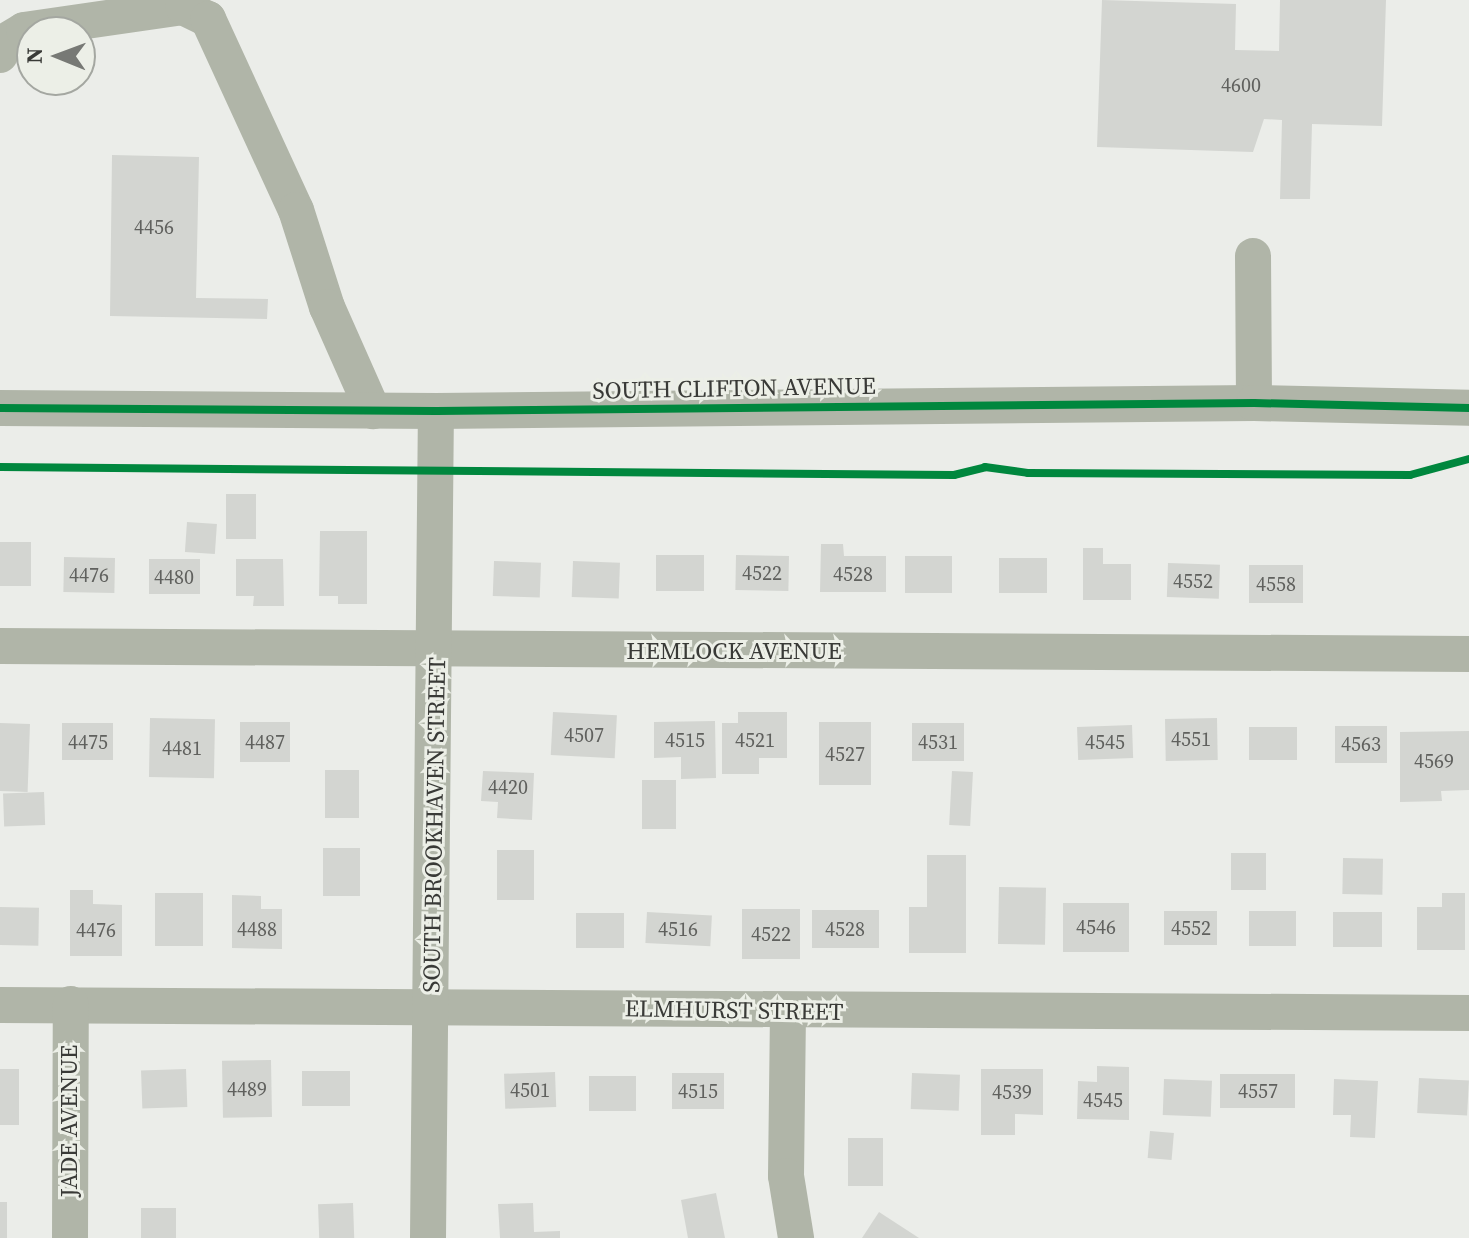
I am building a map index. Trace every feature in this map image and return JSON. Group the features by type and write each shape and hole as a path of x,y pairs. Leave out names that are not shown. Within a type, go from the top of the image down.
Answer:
{"street":[{"path":"0,55 6,41 24,30 183,7 208,19 296,210 327,307 373,411"},
{"path":"1253,256 1254,403"},
{"name":"SOUTH CLIFTON AVENUE","path":"0,408 436,411 1254,403 1469,408"},
{"name":"SOUTH BROOKHAVEN STREET","path":"428,1238 436,411"},
{"name":"HEMLOCK AVENUE","path":"0,646 1469,654"},
{"name":"JADE AVENUE","path":"70,1238 71,1004"},
{"name":"ELMHURST STREET","path":"0,1005 432,1004 788,1012 1469,1013"},
{"path":"788,1012 786,1176 796,1238"}],"building":[{"path":"1102,0 1236,4 1235,50 1279,51 1280,0 1386,0 1382,126 1312,124 1310,199 1280,199 1282,120 1264,119 1253,152 1097,147"},
{"path":"112,155 199,157 196,298 268,299 267,319 110,316"},
{"path":"226,494 256,494 256,539 226,539"},
{"path":"187,522 217,524 215,554 185,552"},
{"path":"320,531 367,531 367,604 338,604 338,596 319,596"},
{"path":"0,542 31,542 31,586 0,586"},
{"path":"821,544 843,544 844,556 886,556 886,592 820,592"},
{"path":"1083,548 1103,548 1103,564 1131,564 1131,600 1083,600"},
{"path":"656,555 704,555 704,591 656,591"},
{"path":"736,555 789,556 788,591 735,590"},
{"path":"905,556 952,556 952,593 905,593"},
{"path":"64,557 115,558 114,593 63,592"},
{"path":"999,558 1047,558 1047,593 999,593"},
{"path":"149,559 200,559 200,594 149,594"},
{"path":"236,559 283,559 284,606 253,606 254,596 236,596"},
{"path":"494,561 541,563 540,598 493,596"},
{"path":"573,561 620,563 619,599 572,597"},
{"path":"1168,563 1220,565 1219,599 1167,597"},
{"path":"1249,565 1303,565 1303,603 1249,603"},
{"path":"553,712 617,715 615,758 551,755"},
{"path":"738,712 787,712 787,758 759,758 759,774 722,774 722,723 738,723"},
{"path":"150,718 215,719 214,778 149,777"},
{"path":"1217,718 1218,760 1166,761 1165,719"},
{"path":"715,721 716,778 681,779 681,757 654,758 654,722"},
{"path":"240,722 290,722 290,762 240,762"},
{"path":"819,722 871,722 871,785 819,785"},
{"path":"0,723 30,724 28,792 0,791"},
{"path":"62,723 113,723 113,760 62,760"},
{"path":"912,723 964,723 964,761 912,761"},
{"path":"1132,725 1133,758 1078,760 1077,727"},
{"path":"1335,726 1387,726 1387,763 1335,763"},
{"path":"1249,727 1297,727 1297,760 1249,760"},
{"path":"1469,731 1469,790 1441,791 1442,801 1400,802 1400,732"},
{"path":"325,770 359,770 359,818 325,818"},
{"path":"483,771 534,773 532,820 497,818 498,802 481,801"},
{"path":"952,771 973,772 970,826 949,825"},
{"path":"642,780 676,780 676,829 642,829"},
{"path":"44,792 45,825 4,826 3,793"},
{"path":"323,848 360,848 360,896 323,896"},
{"path":"497,850 534,850 534,900 497,900"},
{"path":"1231,853 1266,853 1266,890 1231,890"},
{"path":"927,855 966,855 966,953 909,953 909,907 927,907"},
{"path":"1343,858 1383,859 1382,895 1342,894"},
{"path":"999,887 1046,888 1045,945 998,944"},
{"path":"70,890 93,890 93,904 122,905 122,956 70,956"},
{"path":"155,893 203,893 203,946 155,946"},
{"path":"1442,893 1465,893 1465,950 1417,950 1417,907 1442,907"},
{"path":"232,895 261,896 261,909 282,909 282,949 232,948"},
{"path":"1063,903 1129,903 1129,952 1063,952"},
{"path":"0,907 39,908 38,946 0,945"},
{"path":"742,909 800,909 800,959 742,959"},
{"path":"812,910 879,910 879,948 812,948"},
{"path":"1164,911 1217,911 1217,945 1164,945"},
{"path":"1249,911 1296,911 1296,946 1249,946"},
{"path":"647,912 712,915 710,946 645,943"},
{"path":"1333,912 1382,912 1382,947 1333,947"},
{"path":"576,913 624,913 624,948 576,948"},
{"path":"271,1060 272,1117 223,1118 222,1061"},
{"path":"1097,1066 1129,1067 1129,1120 1077,1119 1078,1081 1097,1082"},
{"path":"0,1069 19,1069 19,1125 0,1125"},
{"path":"186,1069 187,1107 142,1109 141,1071"},
{"path":"981,1069 1043,1069 1043,1115 1015,1114 1015,1135 981,1135"},
{"path":"302,1071 350,1071 350,1106 302,1106"},
{"path":"555,1072 556,1107 505,1109 504,1074"},
{"path":"672,1073 724,1073 724,1109 672,1109"},
{"path":"912,1073 960,1075 959,1111 911,1109"},
{"path":"1220,1074 1295,1074 1295,1108 1220,1108"},
{"path":"589,1076 636,1076 636,1111 589,1111"},
{"path":"1419,1078 1469,1081 1467,1116 1417,1113"},
{"path":"1164,1079 1212,1081 1211,1117 1163,1115"},
{"path":"1334,1079 1378,1081 1375,1138 1350,1137 1351,1115 1333,1115"},
{"path":"1150,1131 1174,1133 1172,1160 1148,1158"},
{"path":"848,1138 883,1138 883,1186 848,1186"},
{"path":"716,1193 725,1238 688,1238 681,1200"},
{"path":"0,1202 7,1202 7,1238 0,1238"},
{"path":"353,1203 354,1238 319,1238 318,1204"},
{"path":"533,1203 534,1232 560,1231 560,1238 500,1238 498,1204"},
{"path":"141,1208 176,1208 176,1238 141,1238"},
{"path":"879,1212 919,1238 862,1238"}],"cycle path":[{"path":"0,408 436,411 1254,403 1469,408"},
{"path":"0,467 954,475 985,467 1028,473 1410,475 1469,459"}]}
